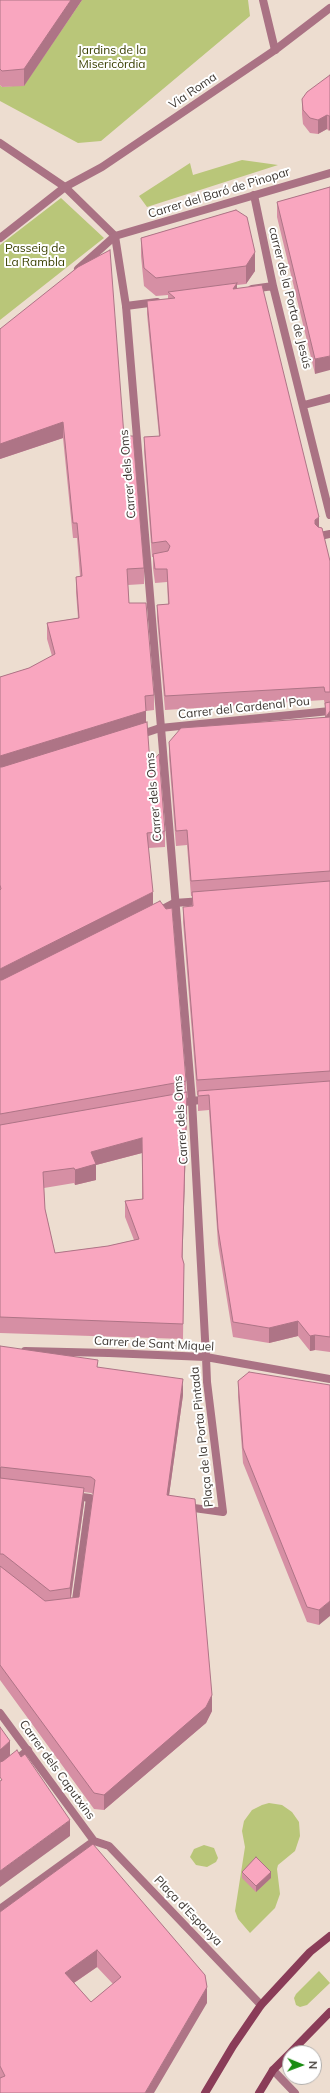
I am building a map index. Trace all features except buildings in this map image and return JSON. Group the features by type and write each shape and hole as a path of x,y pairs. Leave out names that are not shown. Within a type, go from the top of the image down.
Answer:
{"main road":[{"path":"205,2093 233,2046 261,2005 310,1952 330,1936"},
{"path":"298,2045 330,2012"},
{"path":"259,2093 273,2070 282,2061"}],"street":[{"path":"263,0 275,50"},
{"name":"Via Roma","path":"0,238 65,187 102,167 275,50 330,8"},
{"path":"0,144 65,187 115,236 73,273"},
{"name":"Carrer del Baró de Pinopar","path":"115,236 330,173"},
{"name":"carrer de la Porta de Jesús","path":"254,195 274,286 330,515"},
{"name":"Carrer dels Oms","path":"115,236 126,306 151,562 160,728 192,1100 206,1356"},
{"path":"242,290 274,286"},
{"path":"126,306 165,301"},
{"path":"304,405 330,398"},
{"path":"320,536 330,534"},
{"name":"Carrer del Cardenal Pou","path":"130,738 160,728 330,711"},
{"path":"146,917 174,903 213,900"},
{"path":"169,1105 192,1100 215,1099"},
{"name":"Carrer de Sant Miquel","path":"16,1350 206,1356 330,1379"},
{"name":"Plaça de la Porta Pintada","path":"194,1508 223,1512 207,1382 206,1356"},
{"path":"68,1495 90,1498 75,1608 68,1609"},
{"name":"Carrer dels Caputxins","path":"0,1713 94,1841"},
{"path":"0,1773 28,1750"},
{"path":"0,1910 94,1841"},
{"name":"Plaça d'Espanya","path":"94,1841 109,1846 261,2005"},
{"path":"273,2070 295,2093"}],"green space":[{"name":"Jardins de la Misericòrdia","path":"82,0 248,0 250,16 101,141 78,143 0,101 0,85 2,87 24,85"},
{"path":"242,160 278,165 147,207 139,196 190,163 193,175"},
{"name":"Passeig de La Rambla","path":"61,198 104,238 0,320 0,245"},
{"path":"269,1803 282,1805 292,1812 299,1822 300,1836 295,1851 278,1865 277,1869 280,1894 275,1908 250,1933 238,1919 235,1911 245,1847 242,1831 244,1821 252,1810"},
{"path":"204,1845 214,1848 218,1858 216,1862 207,1867 196,1865 190,1857 194,1849"},
{"path":"319,1971 330,1983 307,2005 300,2007 296,2005 294,1998 296,1994"}]}
